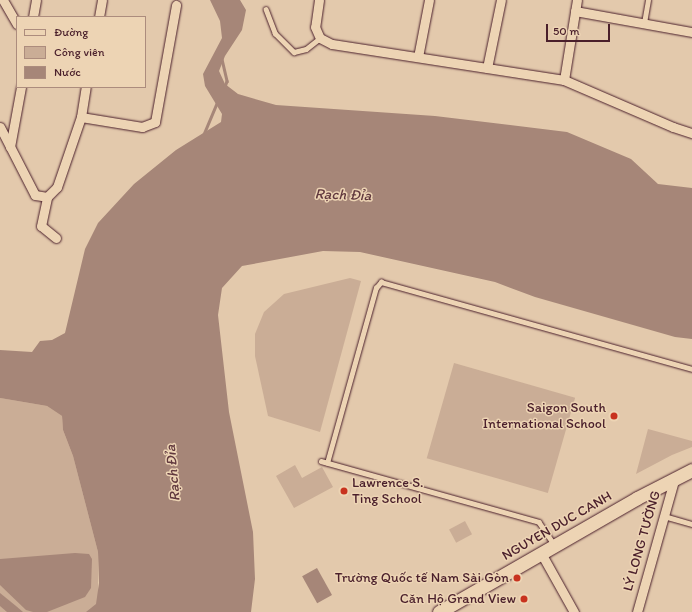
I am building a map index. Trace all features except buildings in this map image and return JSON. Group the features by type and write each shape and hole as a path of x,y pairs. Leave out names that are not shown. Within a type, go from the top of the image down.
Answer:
{"main road":[{"name":"NGUYEN DUC CANH","path":"439,612 675,477 692,470"}],"street":[{"path":"3,0 16,22"},
{"path":"33,16 36,0"},
{"path":"99,16 102,0"},
{"path":"319,0 315,27 320,38 332,44 564,80 674,128 692,132"},
{"path":"418,57 429,0"},
{"path":"488,68 501,0"},
{"path":"564,80 577,0"},
{"path":"81,116 142,127 155,122 176,5"},
{"path":"575,11 692,32"},
{"path":"10,147 21,88"},
{"path":"56,238 41,226 47,197 57,187 81,116 86,88"},
{"path":"0,127 35,196 47,197"},
{"name":"LÝ LONG TƯỜNG","path":"636,612 675,477"},
{"path":"541,553 574,612"}],"lane":[{"path":"644,23 648,0"},
{"path":"266,9 275,33 294,52 306,49 320,38"},
{"path":"327,463 376,288 382,282 692,369"},
{"path":"321,462 539,522 554,545"},
{"path":"664,516 692,524"}],"green space":[{"path":"350,278 361,281 320,432 268,416 255,356 255,334 264,312 284,294"},
{"path":"454,363 575,398 548,493 427,458"},
{"path":"0,398 47,406 62,416 63,430 73,456 98,552 98,612 0,612"},
{"path":"648,429 692,441 692,447 672,455 636,474"},
{"path":"295,465 302,478 322,467 333,487 294,508 276,476"},
{"path":"465,521 472,534 456,543 449,529"}],"water":[{"name":"Rạch Đỉa","path":"210,0 240,0 246,10 242,30 225,56 219,71 225,84 238,94 276,105 435,116 567,132 631,159 658,184 692,188 692,339 675,337 535,297 495,282 360,252 323,251 242,266 222,288 218,315 229,412 253,532 255,579 251,612 86,612 96,604 99,583 98,552 73,456 63,430 62,416 47,406 0,398 0,350 32,352 40,341 52,340 65,333 85,249 98,223 134,184 176,150 221,122 222,114 205,86 203,74 222,38 220,21"},
{"path":"75,553 89,554 92,559 91,588 85,597 47,612 33,612 26,610 0,585 0,559"},
{"path":"317,568 332,595 317,603 302,576"},
{"path":"0,593 23,612 7,612 0,606"}],"waterway":[{"path":"222,59 227,81 225,87"},
{"path":"202,138 218,100"}],"place":[{"name":"Saigon South International School","path":"614,416"},
{"name":"Lawrence S. Ting School","path":"344,491"},
{"name":"Trường Quốc tế Nam Sài Gòn","path":"517,578"},
{"name":"Căn Hộ Grand View","path":"524,599"}]}
